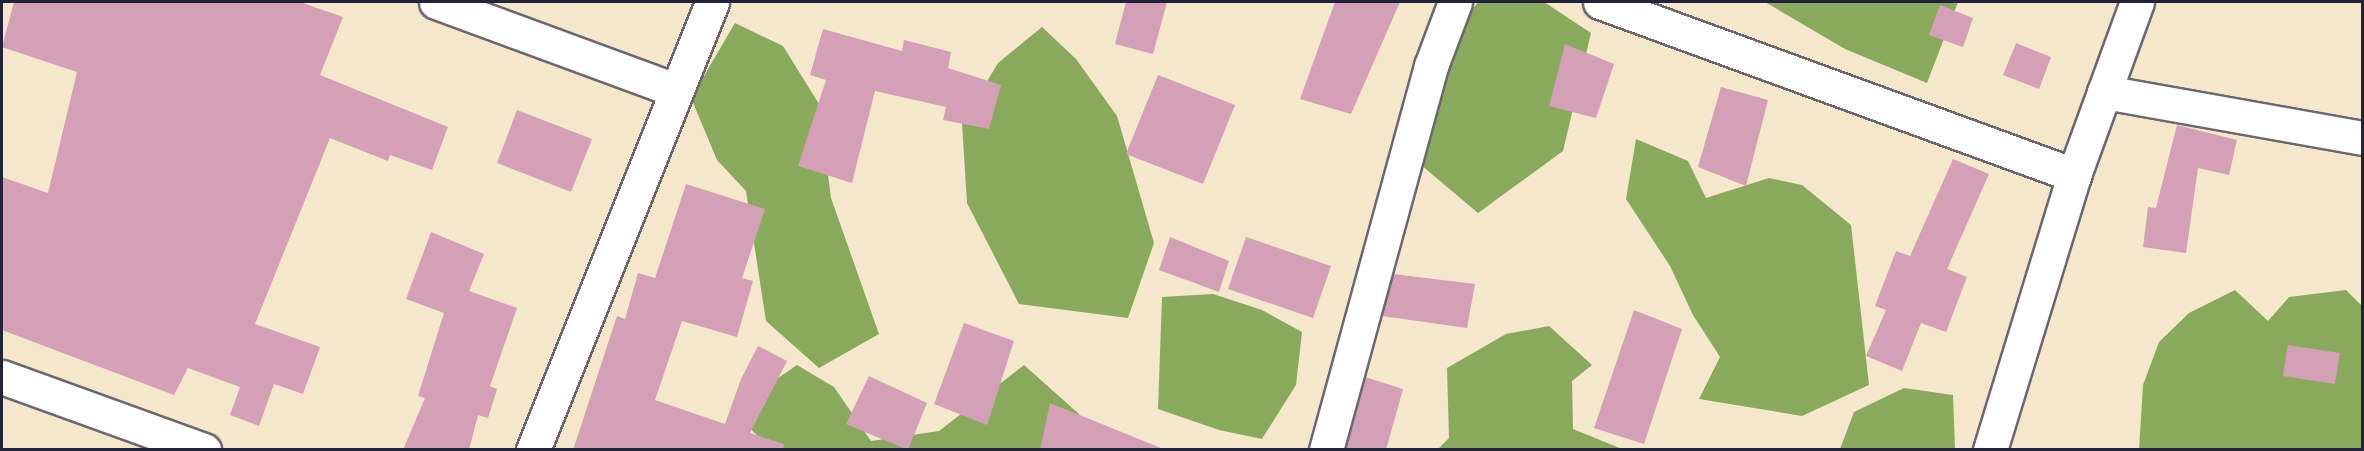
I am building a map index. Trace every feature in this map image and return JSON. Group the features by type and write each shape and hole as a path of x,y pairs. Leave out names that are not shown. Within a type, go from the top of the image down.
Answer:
{"street":[{"path":"436,2 675,90"},
{"path":"533,450 712,2"},
{"path":"1326,450 1431,66 1455,2"},
{"path":"1600,2 2074,175"},
{"path":"1990,450 2074,175 2137,2"},
{"path":"2104,92 2362,138"},
{"path":"2,377 204,450"}],"green space":[{"path":"1478,2 1544,2 1591,33 1563,151 1478,213 1421,165 1431,66"},
{"path":"1765,2 1958,2 1927,83 1845,49"},
{"path":"735,23 783,46 819,104 831,198 879,334 819,368 766,321 746,191 717,160 691,98"},
{"path":"1042,27 1076,59 1117,116 1154,243 1128,318 1019,304 967,203 962,123 998,63"},
{"path":"1636,139 1688,161 1706,198 1769,178 1802,185 1851,225 1869,385 1802,416 1699,399 1720,357 1693,315 1670,266 1626,199"},
{"path":"2235,290 2268,321 2289,297 2346,290 2362,306 2362,449 2139,450 2143,385 2159,342 2189,313"},
{"path":"1213,294 1262,310 1302,332 1296,385 1262,439 1219,430 1158,409 1162,297"},
{"path":"1549,326 1592,365 1572,381 1573,429 1622,449 1438,449 1449,438 1447,368 1506,334"},
{"path":"797,365 834,387 871,441 939,431 1024,365 1079,414 1089,449 770,449 744,422 759,391"},
{"path":"1904,388 1953,395 1955,449 1840,449 1854,412"}],"building":[{"path":"14,2 300,2 343,17 320,75 448,127 432,170 390,155 388,161 330,138 255,324 320,347 303,394 274,384 259,426 230,415 240,387 188,368 174,395 2,330 2,177 48,193 77,72 2,47"},
{"path":"1126,2 1167,2 1153,54 1115,44"},
{"path":"1335,2 1400,2 1351,114 1300,99"},
{"path":"1940,5 1973,18 1963,47 1929,35"},
{"path":"823,29 902,51 904,40 951,52 948,68 1001,85 989,129 943,120 946,107 875,91 852,183 798,166 826,80 810,75"},
{"path":"2016,43 2051,57 2039,89 2003,75"},
{"path":"1565,44 1614,64 1596,118 1549,106"},
{"path":"1158,75 1235,105 1203,184 1126,154"},
{"path":"1721,87 1768,100 1746,186 1698,167"},
{"path":"517,110 592,139 571,192 497,163"},
{"path":"2177,125 2237,140 2229,175 2198,168 2186,253 2143,247 2148,207 2156,208"},
{"path":"1953,159 1989,174 1947,269 1967,277 1946,332 1921,323 1902,371 1866,356 1886,310 1875,306 1896,251 1910,256"},
{"path":"686,184 765,209 742,278 753,281 737,337 682,321 655,400 725,424 741,379 758,346 787,361 750,433 784,444 783,450 573,450 617,316 625,319 638,273 655,278"},
{"path":"431,232 484,254 469,291 517,308 490,386 497,389 488,418 478,415 469,450 403,450 425,398 418,396 444,313 406,299"},
{"path":"1170,237 1229,261 1219,292 1159,270"},
{"path":"1246,237 1331,266 1313,318 1228,289"},
{"path":"1393,274 1475,284 1467,328 1382,316"},
{"path":"1634,310 1682,329 1644,444 1594,428"},
{"path":"964,323 1014,341 987,425 934,404"},
{"path":"2288,345 2340,353 2335,384 2283,376"},
{"path":"869,376 927,403 908,450 846,424"},
{"path":"1365,377 1403,389 1386,450 1346,450"},
{"path":"1050,403 1161,448 1161,450 1040,450"}]}
